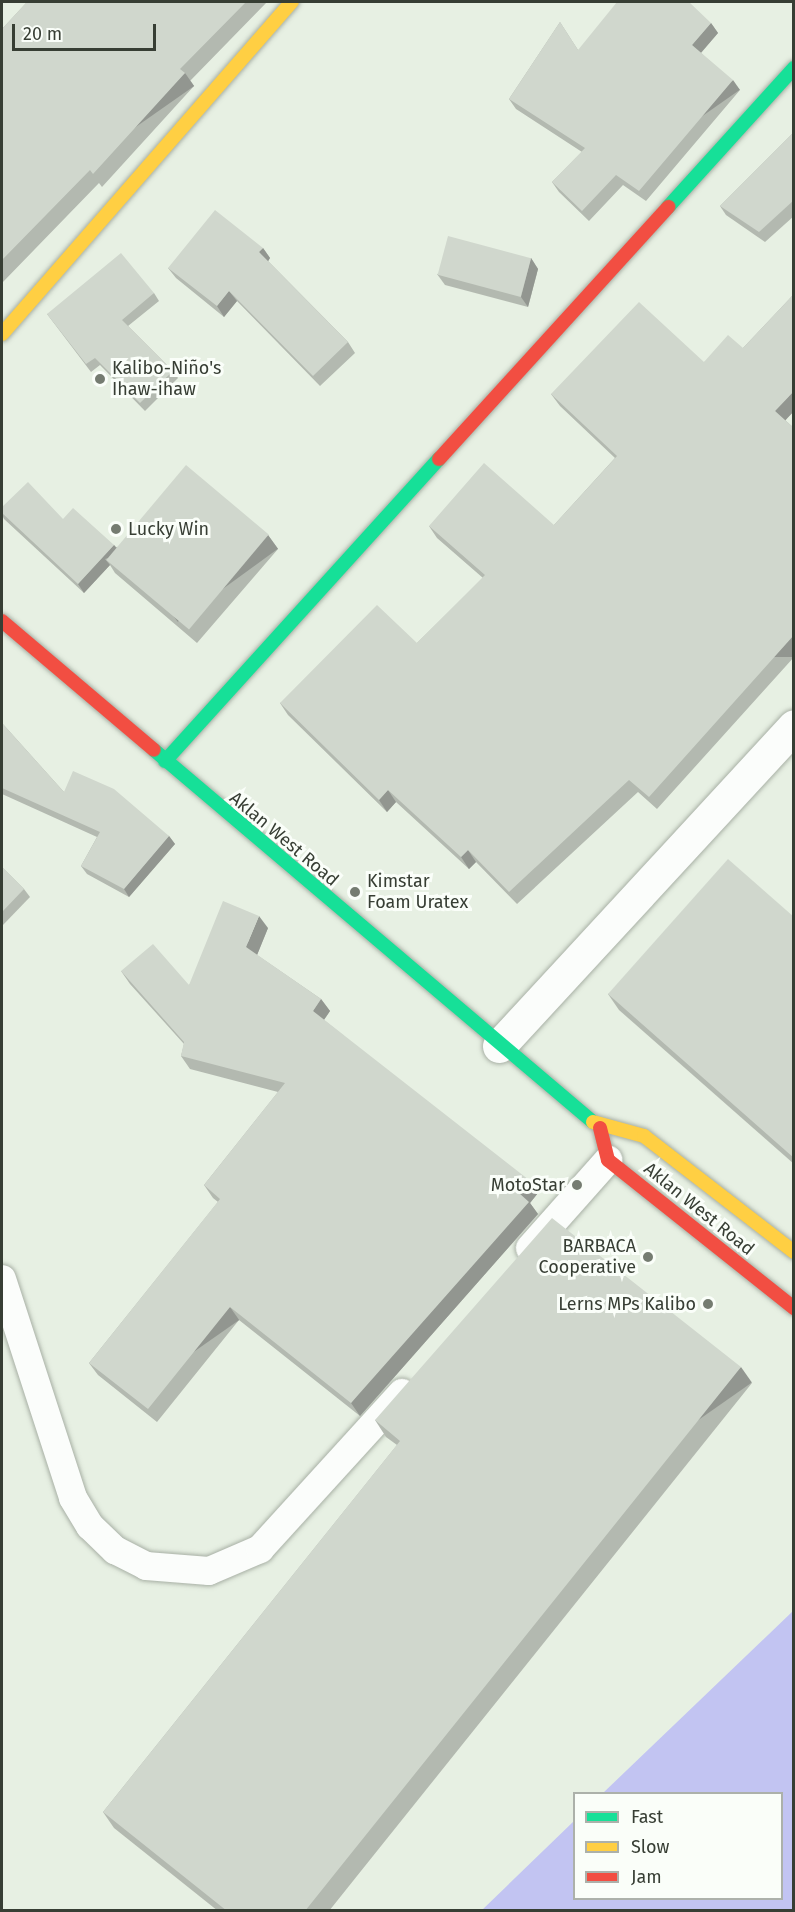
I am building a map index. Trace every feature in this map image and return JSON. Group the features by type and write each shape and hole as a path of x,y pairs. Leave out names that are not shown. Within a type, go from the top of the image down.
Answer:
{"street":[{"path":"2,334 292,2"},
{"path":"165,761 794,68"},
{"name":"Aklan West Road","path":"2,621 499,1046 600,1128 644,1136 794,1252"},
{"path":"499,1046 794,726"},
{"path":"600,1128 608,1160"},
{"name":"Aklan West Road","path":"608,1160 794,1308"}],"lane":[{"path":"513,1267 608,1160"},
{"path":"2,1279 73,1498 90,1526 115,1550 146,1566 209,1571 260,1550 419,1373"}],"water":[{"path":"793,1611 793,1910 482,1910 573,1822 573,1900 783,1900 783,1792 604,1792"}],"building":[{"path":"27,2 246,2 180,69 185,73 93,174 90,170 2,260 2,29"},
{"path":"617,2 689,2 711,23 692,45 733,80 639,191 616,175 582,211 552,182 585,148 509,99 560,22 578,50"},
{"path":"794,132 794,200 759,232 720,206"},
{"path":"215,210 263,248 259,252 348,342 313,376 229,291 217,306 168,268"},
{"path":"448,236 531,258 521,297 438,275"},
{"path":"121,253 154,293 122,320 173,371 140,403 95,358 86,364 47,314"},
{"path":"794,294 794,391 775,411 794,428 794,635 649,797 629,780 509,892 468,850 461,857 388,790 379,800 280,703 377,605 417,643 485,575 429,526 484,463 554,525 617,456 551,394 639,302 704,362 728,335 743,348"},
{"path":"186,465 269,534 189,629 106,560"},
{"path":"28,482 63,519 73,508 114,545 78,584 2,513 2,507"},
{"path":"2,723 64,792 73,771 114,789 169,836 124,889 81,866 100,832 2,788"},
{"path":"728,859 794,917 794,1158 608,994"},
{"path":"2,867 24,889 2,912"},
{"path":"223,901 259,916 246,947 321,999 313,1011 529,1180 519,1193 529,1202 351,1403 230,1307 148,1409 89,1363 220,1199 204,1185 285,1083 181,1056 184,1042 121,971 153,944 189,985"},
{"path":"552,1218 741,1367 305,1911 227,1911 103,1812 400,1441 375,1420"}],"traffic: fast":[{"path":"668,207 794,68"},
{"path":"165,761 439,459"},
{"path":"154,750 593,1122"}],"traffic: slow":[{"path":"2,334 292,2"},
{"path":"593,1122 644,1136 794,1252"}],"traffic: jam":[{"path":"439,459 668,207"},
{"path":"2,621 154,750"},
{"path":"600,1128 608,1160 794,1308"}],"place":[{"name":"Kalibo-Niño's Ihaw-ihaw","path":"100,379"},
{"name":"Lucky Win","path":"116,529"},
{"name":"Kimstar Foam Uratex","path":"355,892"},
{"name":"MotoStar","path":"577,1185"},
{"name":"BARBACA Cooperative","path":"648,1257"},
{"name":"Lerns MPs Kalibo","path":"708,1304"}]}
